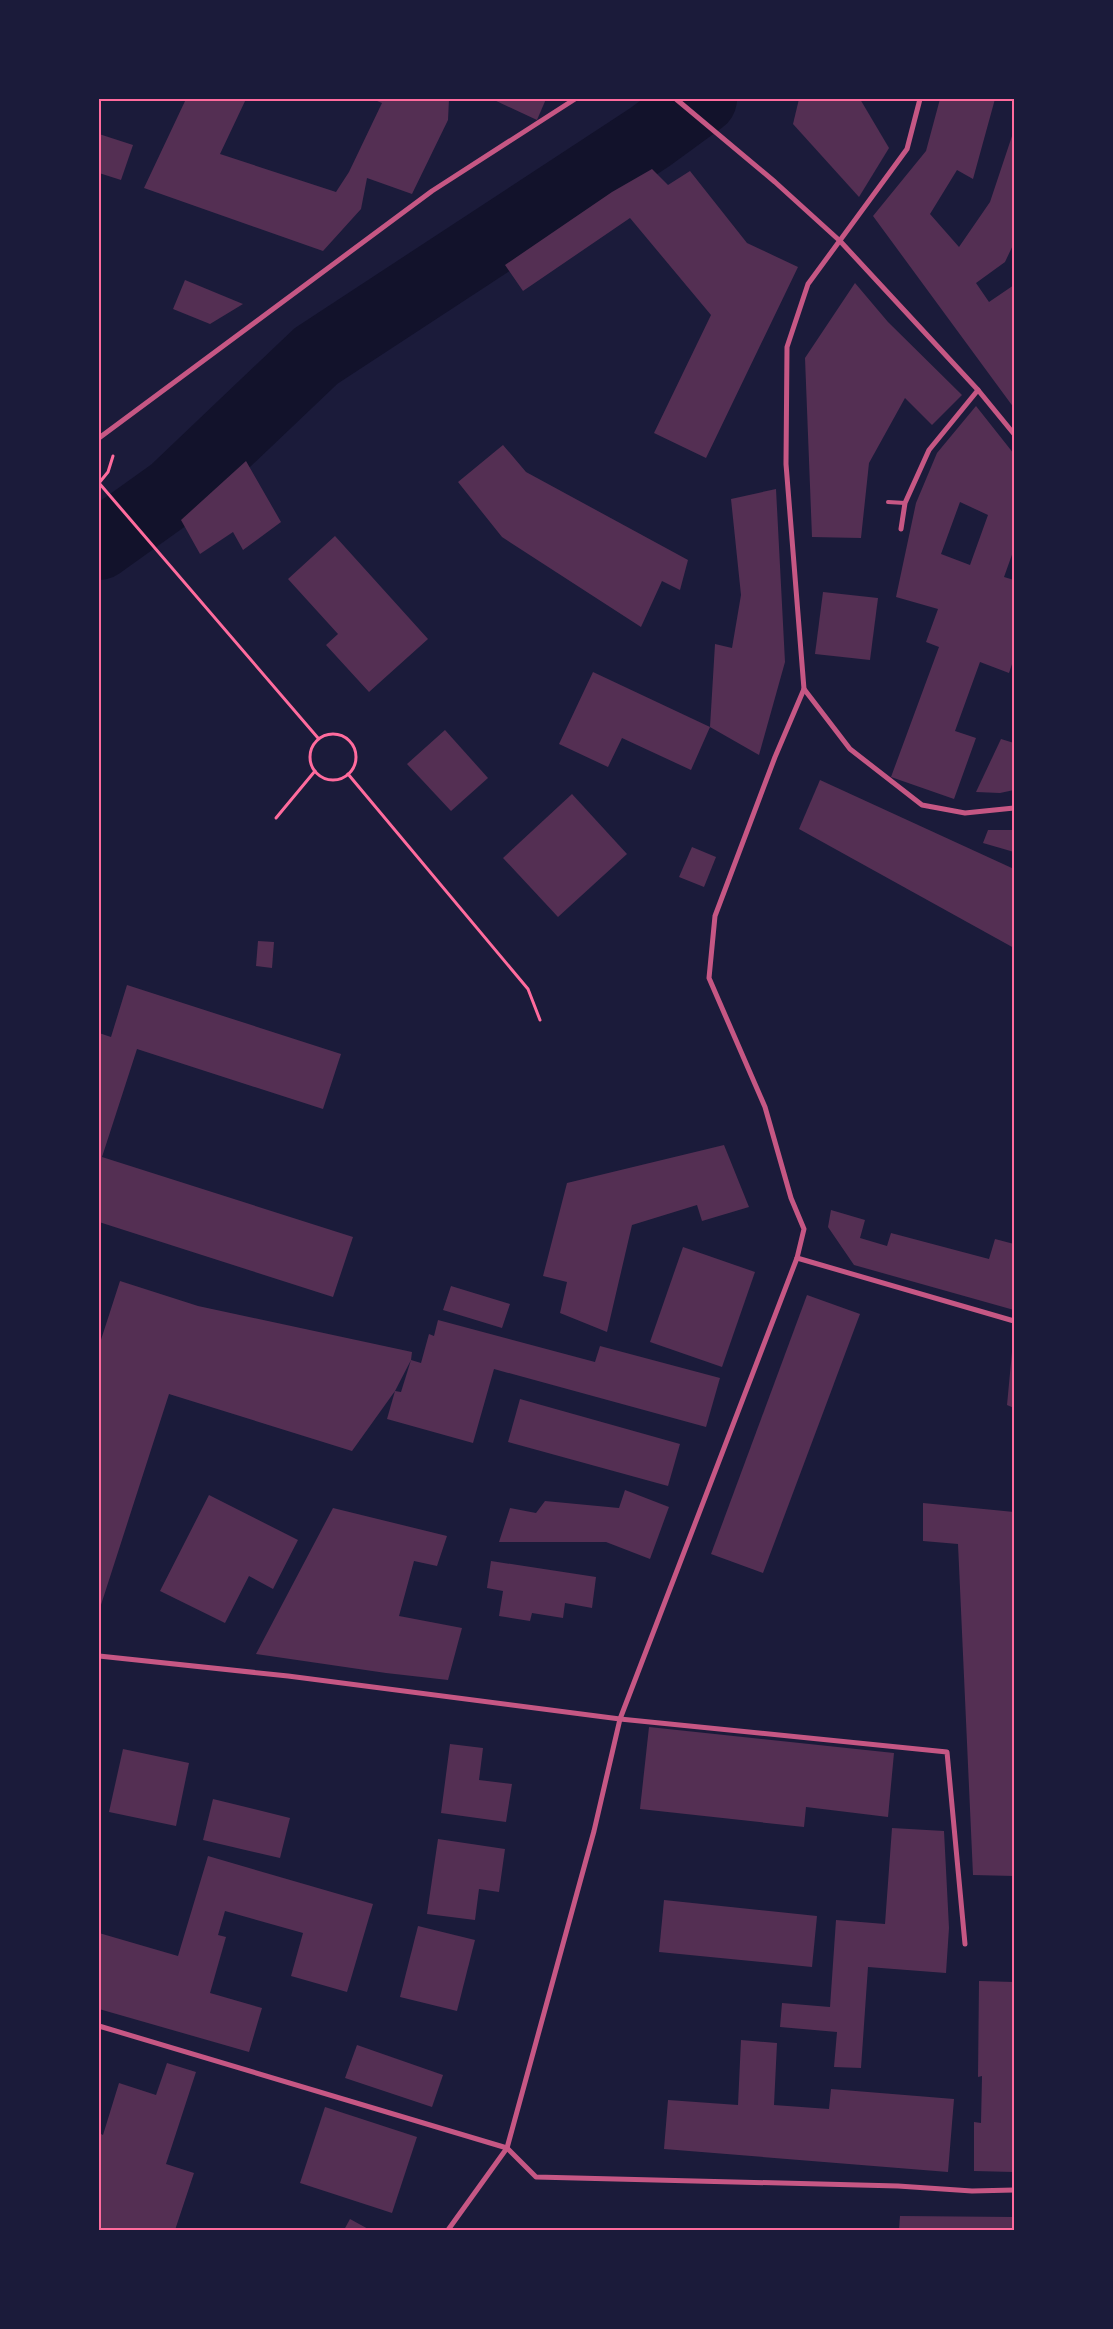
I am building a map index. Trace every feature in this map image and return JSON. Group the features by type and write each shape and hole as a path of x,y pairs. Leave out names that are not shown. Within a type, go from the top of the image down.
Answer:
{"street":[{"path":"99,438 432,191 575,99"},
{"path":"676,99 775,182 840,242 978,390 1014,434"},
{"path":"448,2230 507,2148 594,1831 620,1719 797,1258 804,1229 791,1198 765,1107 709,978 714,916 775,757 804,689 786,464 787,347 808,284 907,149 920,99"},
{"path":"901,529 905,503 929,450 978,390"},
{"path":"804,689 850,750 922,805 965,813 1014,808"},
{"path":"797,1258 1014,1321"},
{"path":"99,1656 288,1676 620,1719 947,1752 965,1944"},
{"path":"99,2026 507,2148 536,2176 898,2186 972,2191 1014,2190"}],"lane":[{"path":"888,502 905,503"}],"path":[{"path":"99,483 318,738"},
{"path":"335,733 351,741 356,758 354,767 348,774 340,779 331,780 322,777 315,771 310,764 310,754 312,746 318,738 335,733"},
{"path":"276,818 315,771"},
{"path":"348,774 528,989 540,1020"}],"building":[{"path":"186,99 246,99 220,154 336,192 349,172 382,103 372,99 449,99 448,120 412,194 367,178 361,209 323,251 144,188"},
{"path":"492,99 546,99 537,120"},
{"path":"799,99 860,99 889,148 859,197 793,124"},
{"path":"940,99 995,99 973,179 957,170 930,214 959,247 990,202 1014,130 1014,243 1005,262 976,283 989,302 1014,285 1014,408 873,216 926,151"},
{"path":"99,134 133,145 121,180 99,173"},
{"path":"652,169 668,185 690,171 747,243 798,267 706,458 654,433 711,315 630,218 523,291 505,265 612,192"},
{"path":"185,280 243,304 210,324 173,309"},
{"path":"855,283 888,322 962,395 932,425 905,398 869,463 861,538 812,537 805,358"},
{"path":"976,406 1014,454 1014,549 1004,577 1014,580 1014,658 1009,673 980,662 955,731 976,738 954,799 891,777 939,647 926,642 938,609 896,597 916,503 937,453","holes":["960,502 988,515 970,565 941,554"]},
{"path":"503,445 526,472 688,560 680,590 662,581 641,627 502,537 458,482"},
{"path":"246,461 281,522 243,550 233,532 200,554 181,520"},
{"path":"776,489 785,662 759,755 710,727 715,644 732,648 741,595 731,499"},
{"path":"335,536 428,639 369,692 326,645 338,634 288,579"},
{"path":"823,592 878,598 870,660 815,654"},
{"path":"593,672 710,727 691,770 622,738 608,767 559,744"},
{"path":"445,730 488,778 451,811 407,764"},
{"path":"1001,739 1014,743 1014,790 1000,793 976,792"},
{"path":"820,780 1014,869 1014,948 799,829"},
{"path":"572,794 627,854 558,917 503,858"},
{"path":"988,830 1014,830 1014,852 983,843"},
{"path":"692,847 716,857 704,887 679,877"},
{"path":"258,941 274,942 272,968 256,966"},
{"path":"127,985 341,1054 323,1109 137,1049 102,1157 353,1237 333,1297 99,1222 99,1033 111,1037"},
{"path":"724,1145 749,1207 702,1221 697,1205 632,1225 607,1332 560,1313 567,1282 543,1276 567,1183"},
{"path":"831,1210 865,1220 860,1238 887,1246 891,1233 989,1259 995,1239 1014,1244 1014,1310 854,1265 828,1227"},
{"path":"683,1247 755,1272 722,1367 650,1342"},
{"path":"120,1281 198,1306 412,1352 411,1360 395,1391 352,1451 169,1394 99,1611 99,1346"},
{"path":"451,1286 510,1304 502,1328 443,1310"},
{"path":"807,1295 860,1314 763,1573 711,1554"},
{"path":"438,1320 595,1362 600,1346 720,1378 706,1427 494,1369 473,1443 387,1419 395,1391 401,1392 411,1360 421,1363 429,1334 434,1336"},
{"path":"1014,1341 1014,1408 1007,1405"},
{"path":"520,1399 680,1444 668,1486 508,1442"},
{"path":"625,1490 669,1507 650,1559 606,1542 499,1542 510,1508 536,1513 545,1501 619,1508"},
{"path":"209,1495 298,1540 273,1589 249,1576 225,1623 160,1591"},
{"path":"923,1503 1014,1512 1014,1876 973,1875 958,1544 923,1541"},
{"path":"333,1508 447,1536 437,1566 414,1561 399,1616 462,1628 448,1680 256,1654"},
{"path":"491,1561 596,1577 592,1608 565,1603 563,1618 532,1613 530,1621 499,1616 503,1591 487,1588"},
{"path":"649,1727 894,1753 888,1817 806,1807 804,1827 640,1809"},
{"path":"450,1744 483,1748 479,1780 512,1784 506,1822 441,1813"},
{"path":"123,1749 189,1763 176,1826 109,1812"},
{"path":"213,1799 290,1818 280,1858 203,1840"},
{"path":"892,1828 944,1831 949,1928 946,1973 868,1967 861,2068 834,2067 837,2032 780,2027 782,2003 830,2007 836,1920 885,1924"},
{"path":"438,1839 505,1849 499,1892 479,1889 475,1920 427,1914"},
{"path":"208,1856 373,1904 347,1992 291,1976 303,1933 225,1911 218,1935 226,1937 210,1993 262,2008 249,2052 99,2009 99,1933 178,1956"},
{"path":"664,1900 817,1916 812,1967 659,1952"},
{"path":"418,1926 475,1940 457,2011 400,1997"},
{"path":"979,1981 1014,1982 1014,2172 974,2171 974,2122 981,2123 982,2076 978,2077"},
{"path":"741,2040 777,2043 774,2105 829,2109 831,2089 954,2099 948,2172 664,2149 668,2100 738,2105"},
{"path":"357,2045 443,2075 432,2107 345,2078"},
{"path":"167,2063 196,2072 166,2164 194,2173 175,2230 99,2230 99,2133 103,2135 119,2083 156,2095"},
{"path":"325,2107 417,2137 392,2213 300,2183"},
{"path":"900,2216 1014,2217 1014,2230 899,2230"},
{"path":"350,2219 370,2230 344,2230"}],"waterway":[{"path":"99,545 173,492 316,356 650,137 702,99"}]}
